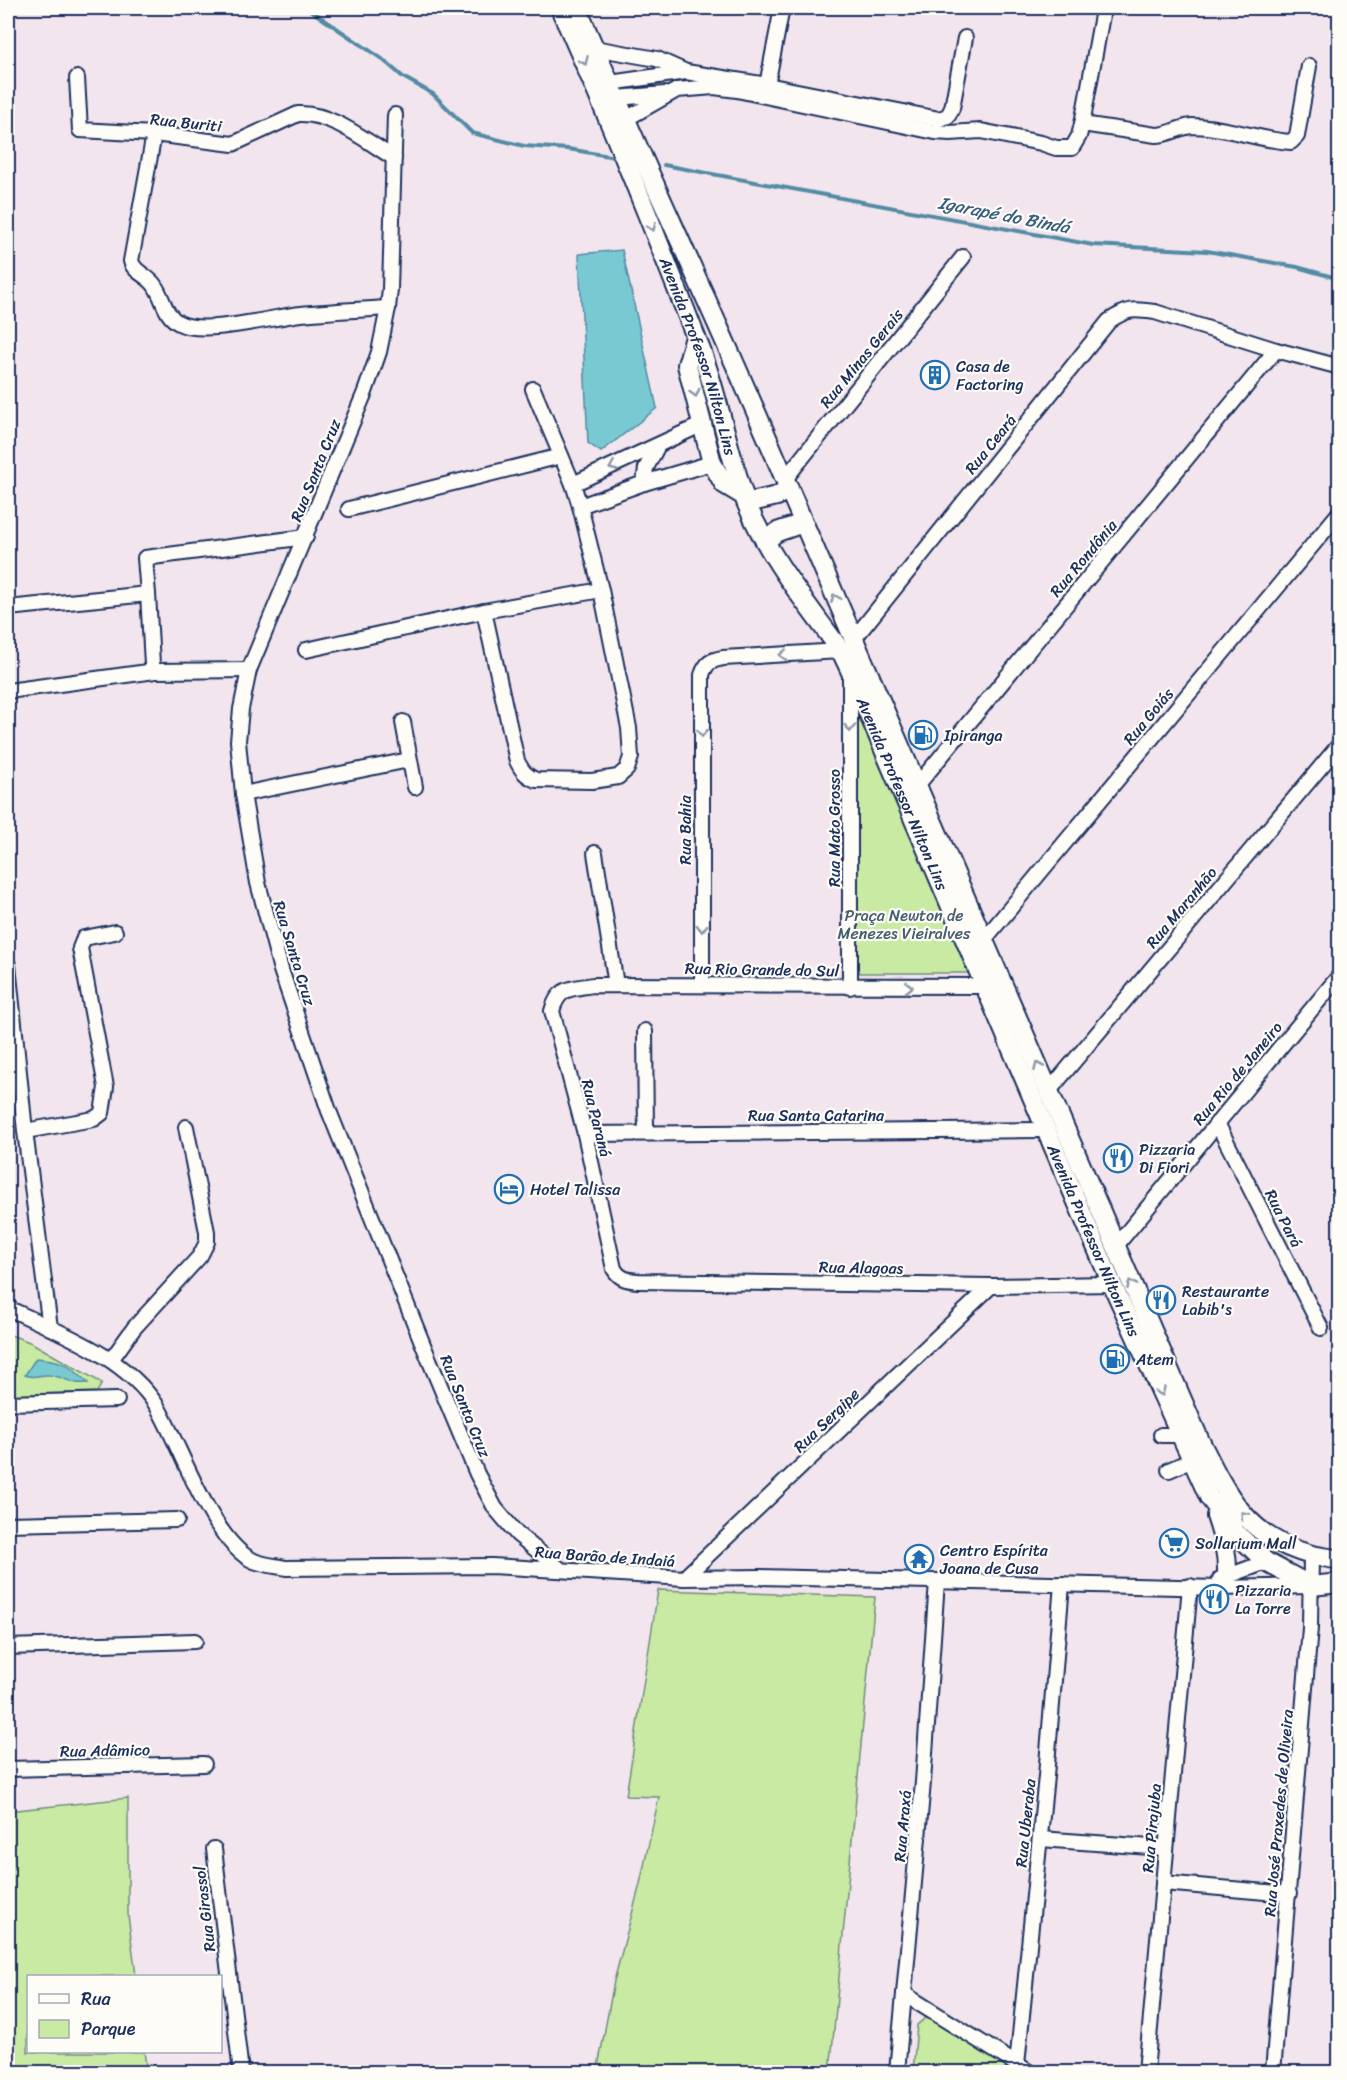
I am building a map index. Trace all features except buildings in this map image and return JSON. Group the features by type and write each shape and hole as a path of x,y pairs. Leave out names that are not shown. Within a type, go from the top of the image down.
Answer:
{"main road":[{"name":"Avenida Professor Nilton Lins","path":"560,8 629,146 649,174 787,484 847,646 915,788 983,940 1200,1442 1224,1490 1246,1520 1278,1542 1311,1555 1340,1560"},
{"name":"Avenida Professor Nilton Lins","path":"577,8 626,119 630,173 710,376 731,459 746,500 765,541 847,646 850,670 1112,1284 1209,1497 1236,1533 1266,1562 1311,1586"},
{"path":"695,337 687,365 704,424 712,463 724,484 746,500 777,496 787,484"},
{"path":"765,541 777,532 803,523"},
{"path":"1209,1497 1225,1543 1228,1560 1227,1577"},
{"path":"1311,1586 1340,1583"}],"street":[{"path":"767,85 782,8"},
{"path":"626,119 677,90 714,87 934,132 981,131 1041,142 1056,148 1072,148 1079,136 1082,124 1103,10"},
{"path":"594,48 657,59 686,72 767,85 939,119 948,116 952,108 965,38"},
{"path":"1082,124 1156,135 1167,134 1190,126 1209,127 1271,141 1291,142 1297,136 1309,66"},
{"path":"613,91 686,72"},
{"name":"Rua Buriti","path":"76,78 80,130 154,134 233,144 298,114 308,113 331,120 394,158"},
{"path":"613,91 667,94"},
{"name":"Rua Santa Cruz","path":"395,116 388,308 379,352 306,537 249,670 241,709 238,741 243,794 258,883 281,970 329,1111 426,1352 477,1474 495,1508 517,1534 561,1570"},
{"path":"154,134 130,261 132,267 156,287 165,309 172,318 181,324 205,327 300,314 388,308"},
{"name":"Rua Minas Gerais","path":"787,484 963,257"},
{"name":"Rua Ceará","path":"847,646 1109,321 1123,312 1137,310 1155,312 1276,350"},
{"path":"1276,350 1340,367"},
{"name":"Rua Rondônia","path":"915,788 1276,350"},
{"path":"484,611 517,761 522,770 527,776 536,780 592,782 618,777 627,769 631,757 629,728 601,590 573,484 533,389"},
{"path":"573,484 704,424"},
{"path":"644,483 646,468 657,447"},
{"path":"349,509 561,456"},
{"path":"580,506 644,483 712,463"},
{"name":"Rua Goiás","path":"983,940 1340,512"},
{"path":"152,664 145,558 306,537"},
{"path":"306,650 484,611 601,590"},
{"path":"8,608 148,594"},
{"name":"Rua Bahia","path":"702,985 702,675 705,666 712,660 847,646"},
{"path":"8,691 155,671 249,670"},
{"name":"Rua Mato Grosso","path":"850,670 850,987"},
{"path":"403,722 415,787"},
{"name":"Rua Maranhão","path":"1048,1090 1340,744"},
{"path":"243,794 409,760"},
{"path":"595,853 616,985"},
{"path":"25,1131 94,1119 102,1113 106,1087 80,948 82,942 88,937 115,932"},
{"path":"8,964 25,1131 50,1328"},
{"name":"Rua Rio de Janeiro","path":"1115,1246 1340,975"},
{"name":"Rua Rio Grande do Sul","path":"552,1011 558,995 566,989 593,986 985,987"},
{"name":"Rua Paraná","path":"552,1011 585,1134 614,1269"},
{"path":"645,1030 646,1133"},
{"name":"Rua Pará","path":"1217,1123 1321,1328"},
{"path":"111,1360 134,1328 200,1256 207,1242 186,1127"},
{"name":"Rua Santa Catarina","path":"585,1134 1046,1130"},
{"name":"Rua Alagoas","path":"614,1269 618,1276 638,1281 991,1286 1112,1284"},
{"name":"Rua Sergipe","path":"684,1578 991,1286"},
{"name":"Rua Barão de Indaiá","path":"8,1308 111,1360 147,1390 167,1423 210,1515 231,1543 254,1561 286,1568 414,1566 561,1570 684,1578 1219,1588 1311,1586"},
{"path":"8,1403 117,1400"},
{"path":"1161,1435 1181,1435"},
{"path":"1169,1470 1192,1460"},
{"path":"8,1524 177,1520"},
{"name":"Rua José Praxedes de Oliveira","path":"1273,2073 1310,1628 1311,1555"},
{"name":"Rua Barão de Indaiá","path":"1205,1587 1266,1562"},
{"name":"Rua Araxá","path":"897,2073 937,1581"},
{"name":"Rua Uberaba","path":"1023,2069 1062,1584"},
{"name":"Rua Pirajuba","path":"1146,2073 1190,1586"},
{"path":"8,1647 195,1641"},
{"name":"Rua Adâmico","path":"8,1769 204,1764"},
{"path":"1040,1839 1165,1848"},
{"name":"Rua Girassol","path":"214,1850 241,2073"},
{"path":"1163,1883 1289,1894"},
{"path":"904,1994 1023,2069"}],"green space":[{"name":"Praça Newton de Menezes Vieiralves","path":"851,678 977,973 857,973"},
{"path":"8,1334 32,1343 102,1383 97,1392 8,1395"},
{"path":"658,1590 875,1597 830,2072 587,2072 598,2067 614,1981 640,1884 659,1797 626,1796"},
{"path":"128,1798 128,1915 136,1975 27,1975 27,2053 144,2053 147,2072 8,2072 8,1811"},
{"path":"928,2016 1027,2072 913,2072 917,2025"}],"water":[{"path":"622,250 657,408 601,452 588,443 579,254"},
{"path":"36,1358 65,1364 88,1383 76,1383 49,1375 31,1377 25,1375"}],"waterway":[{"name":"Igarapé do Bindá","path":"307,8 382,59 403,77 433,94 472,133 524,146 568,149 615,157"},
{"name":"Igarapé do Bindá","path":"664,165 1093,245 1207,251 1297,267 1340,279"}],"place":[{"name":"Casa de Factoring","path":"935,375"},
{"name":"Ipiranga","path":"923,735"},
{"name":"Pizzaria Di Fiori","path":"1118,1158"},
{"name":"Hotel Talissa","path":"509,1189"},
{"name":"Restaurante Labib's","path":"1161,1300"},
{"name":"Atem","path":"1115,1359"},
{"name":"Sollarium Mall","path":"1174,1543"},
{"name":"Centro Espírita Joana de Cusa","path":"919,1559"},
{"name":"Pizzaria La Torre","path":"1214,1599"}]}
